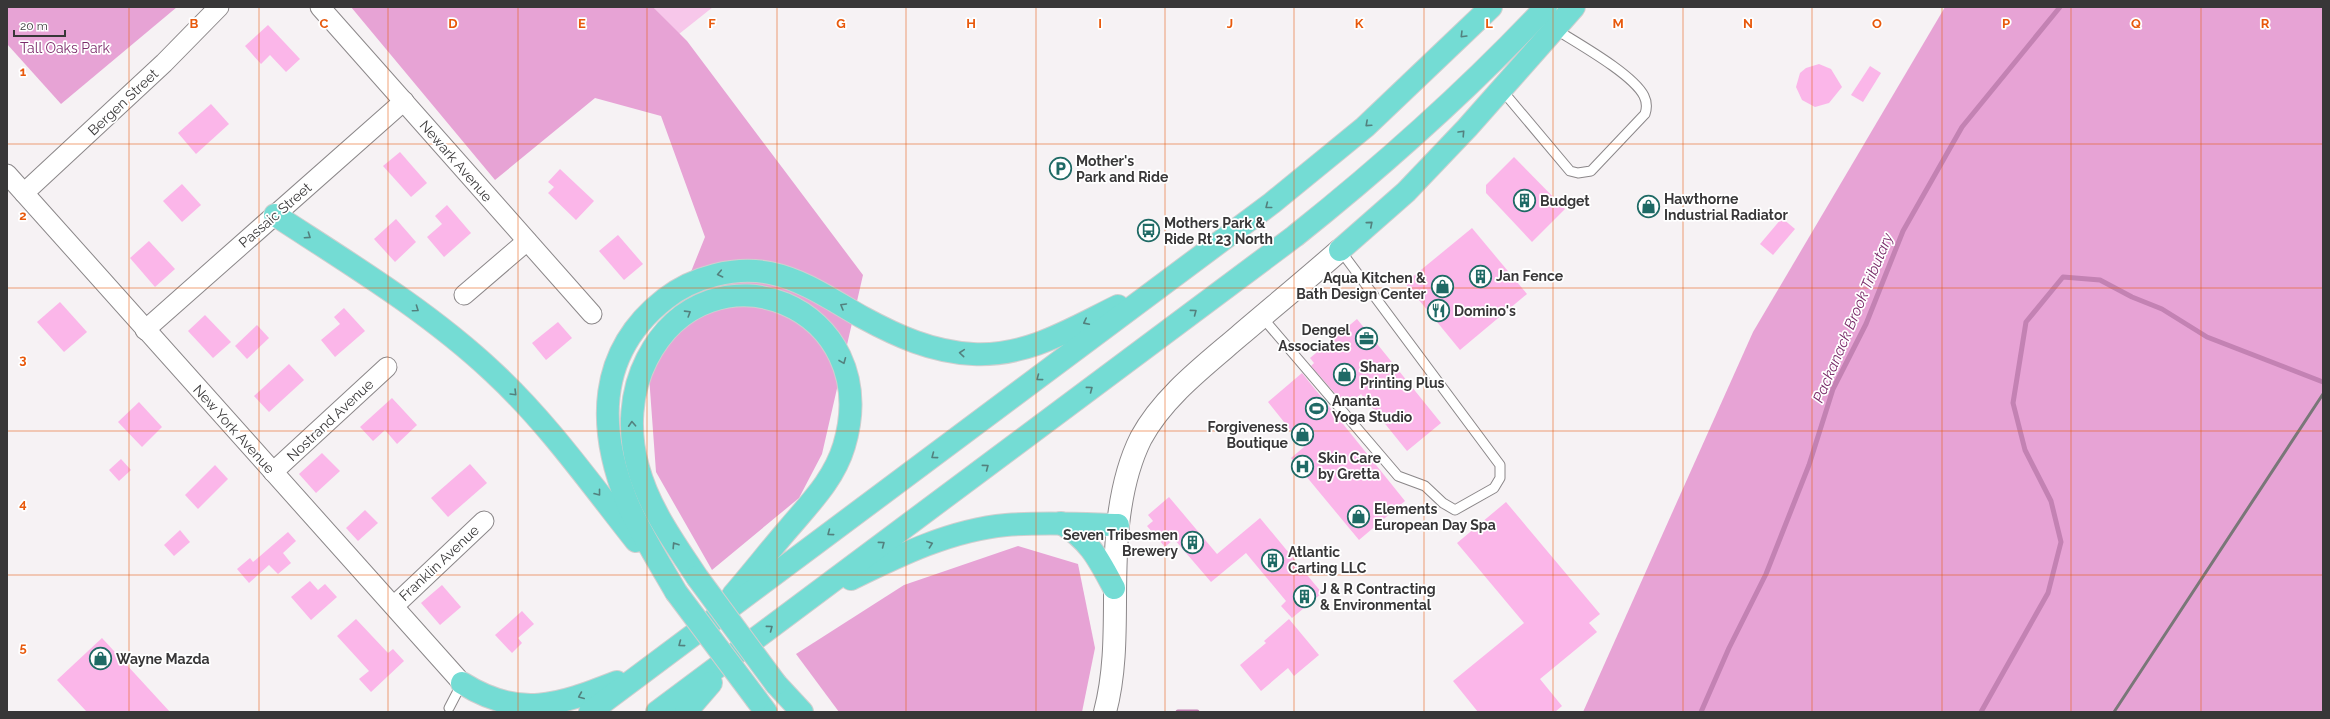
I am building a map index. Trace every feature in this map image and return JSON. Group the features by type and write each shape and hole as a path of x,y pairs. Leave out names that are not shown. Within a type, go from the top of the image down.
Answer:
{"highway":[{"path":"590,712 1171,280 1272,203 1365,126 1491,7"},
{"path":"657,712 1295,236 1386,161 1438,115 1546,7"},
{"path":"1340,250 1406,192 1574,7"},
{"path":"275,215 424,314 494,372 551,434 676,592 762,708"},
{"path":"676,592 628,503 614,462 607,422 609,385 621,351 628,338 648,314 672,294 690,284 720,274 737,271 769,273 804,285 905,339 938,350 976,354 1014,352 1036,346 1171,280"},
{"path":"714,619 819,493 829,480 844,446 850,415 851,398 849,380 838,348 827,333 806,315 780,302 753,296 736,296 704,304 687,313 672,325 660,338 642,370 635,388 632,423 637,466 655,514 697,577 776,684 794,712"},
{"path":"805,601 904,554 956,535 1005,525 1061,523 1118,525"},
{"path":"1061,523 1079,535 1098,557 1114,588"},
{"path":"686,712 738,651"},
{"path":"462,683 478,695 495,704 516,708 538,709 560,705 643,672"},
{"path":"462,683 480,712"},
{"path":"776,684 802,712"}],"main road":[{"path":"1105,712 1111,691 1113,670 1114,588 1118,525 1132,459 1142,437 1156,416 1194,375 1340,250"}],"street":[{"name":"Bergen Street","path":"24,193 164,63 219,7"},
{"name":"Newark Avenue","path":"320,7 592,314"},
{"name":"Passaic Street","path":"146,330 404,101"},
{"name":"New York Avenue","path":"7,174 462,683"},
{"path":"464,295 527,241"},
{"name":"Nostrand Avenue","path":"273,472 387,367"},
{"name":"Franklin Avenue","path":"394,606 484,521"}],"lane":[{"path":"1501,89 1570,171 1574,172 1592,171 1645,114 1647,106 1644,96 1623,74 1555,29"},
{"path":"1262,317 1398,476 1425,486 1443,503 1455,510 1494,488 1500,478 1500,465 1340,250"},
{"path":"448,711 462,683"}],"shaded area":[{"path":"653,7 713,7 679,34"}],"green space":[{"name":"Tall Oaks Park","path":"7,7 177,7 61,104 7,44"},
{"path":"351,7 653,7 687,41 863,275 822,454 799,498 712,570 656,472 649,376 705,237 661,116 595,98 495,180"},
{"path":"1945,7 2323,7 2323,712 1583,712 1753,332"},
{"path":"1018,546 1078,564 1095,648 1082,712 839,712 796,654 904,585"}],"building":[{"path":"268,25 300,59 286,72 270,55 261,64 245,46"},
{"path":"1819,64 1831,69 1842,87 1829,103 1815,107 1802,100 1796,87 1800,73 1806,68"},
{"path":"1870,66 1881,73 1863,102 1851,95"},
{"path":"211,104 229,124 196,154 178,133"},
{"path":"400,152 427,183 411,197 383,166"},
{"name":"Budget","path":"1514,157 1565,209 1532,242 1486,193 1486,185"},
{"path":"560,169 594,201 576,220 548,193 554,187 548,182"},
{"path":"182,184 201,205 182,222 163,201"},
{"path":"447,205 471,233 444,257 427,237 442,224 435,216"},
{"path":"1782,218 1795,229 1773,255 1760,244"},
{"path":"396,219 416,242 395,262 374,239"},
{"path":"1472,228 1527,294 1460,350 1405,283"},
{"path":"618,235 643,264 624,280 599,251"},
{"path":"149,241 175,269 155,287 130,258"},
{"path":"60,302 87,332 64,352 37,322"},
{"path":"344,308 365,331 335,357 321,340 340,324 334,317"},
{"path":"205,315 231,342 213,358 188,331"},
{"path":"1357,319 1441,423 1407,451 1361,394 1346,406 1311,366 1314,363 1310,358"},
{"path":"558,322 572,338 546,360 532,343"},
{"path":"257,325 269,338 247,359 235,346"},
{"path":"289,364 304,380 269,412 254,396"},
{"path":"1302,373 1405,501 1359,540 1291,458 1304,447 1268,402"},
{"path":"392,398 417,425 397,444 385,430 373,441 360,427"},
{"path":"139,402 162,427 142,447 118,422"},
{"path":"322,453 340,471 316,493 299,474"},
{"path":"121,459 131,470 119,481 109,470"},
{"path":"470,464 487,483 448,517 431,498"},
{"path":"215,465 228,479 198,509 185,495"},
{"path":"1169,497 1217,554 1260,518 1322,593 1292,618 1281,606 1286,601 1246,553 1211,582 1174,539 1165,547 1147,526 1153,521 1148,515"},
{"path":"1506,502 1600,614 1589,623 1597,632 1540,679 1562,706 1555,712 1478,712 1453,681 1524,623 1457,543"},
{"path":"365,510 378,523 358,541 346,528"},
{"path":"180,530 190,542 174,556 164,545"},
{"path":"288,532 296,541 283,553 291,563 278,574 269,565 249,583 237,569 250,558 253,562"},
{"path":"310,581 318,590 325,584 337,597 311,620 291,597"},
{"path":"442,585 461,607 440,625 421,603"},
{"path":"522,611 534,624 518,638 522,643 512,653 495,635"},
{"path":"356,619 388,653 393,649 404,661 371,692 359,679 369,671 337,636"},
{"path":"1289,619 1319,655 1294,676 1288,668 1261,691 1240,665 1266,643 1264,641"},
{"name":"Wayne Mazda","path":"102,638 170,712 87,712 57,680"}],"waterway":[{"name":"Packanack Brook Tributary","path":"1701,712 1729,648 1766,574 1809,465 1833,389 1866,324 1903,231 1962,127 2060,7"},
{"name":"Packanack Brook Tributary","path":"1981,712 2048,593 2061,542 2051,501 2025,450 2013,403 2026,322 2063,277 2100,280 2132,297 2162,309 2207,337 2323,382"},
{"name":"Packanack Brook Tributary","path":"1178,712 1197,712"}],"railway":[{"path":"2114,712 2323,394"}],"place":[{"name":"Mother's Park and Ride","path":"1061,169"},
{"name":"Budget","path":"1525,201"},
{"name":"Hawthorne Industrial Radiator","path":"1648,207"},
{"name":"Mothers Park & Ride Rt 23 North","path":"1148,231"},
{"name":"Jan Fence","path":"1481,276"},
{"name":"Aqua Kitchen & Bath Design Center","path":"1442,286"},
{"name":"Domino's","path":"1439,311"},
{"name":"Dengel Associates","path":"1366,338"},
{"name":"Sharp Printing Plus","path":"1345,375"},
{"name":"Ananta Yoga Studio","path":"1316,409"},
{"name":"Forgiveness Boutique","path":"1303,435"},
{"name":"Skin Care by Gretta","path":"1303,466"},
{"name":"Elements European Day Spa","path":"1359,517"},
{"name":"Seven Tribesmen Brewery","path":"1193,543"},
{"name":"Atlantic Carting LLC","path":"1273,560"},
{"name":"J & R Contracting & Environmental","path":"1304,597"},
{"name":"Wayne Mazda","path":"100,659"}]}
